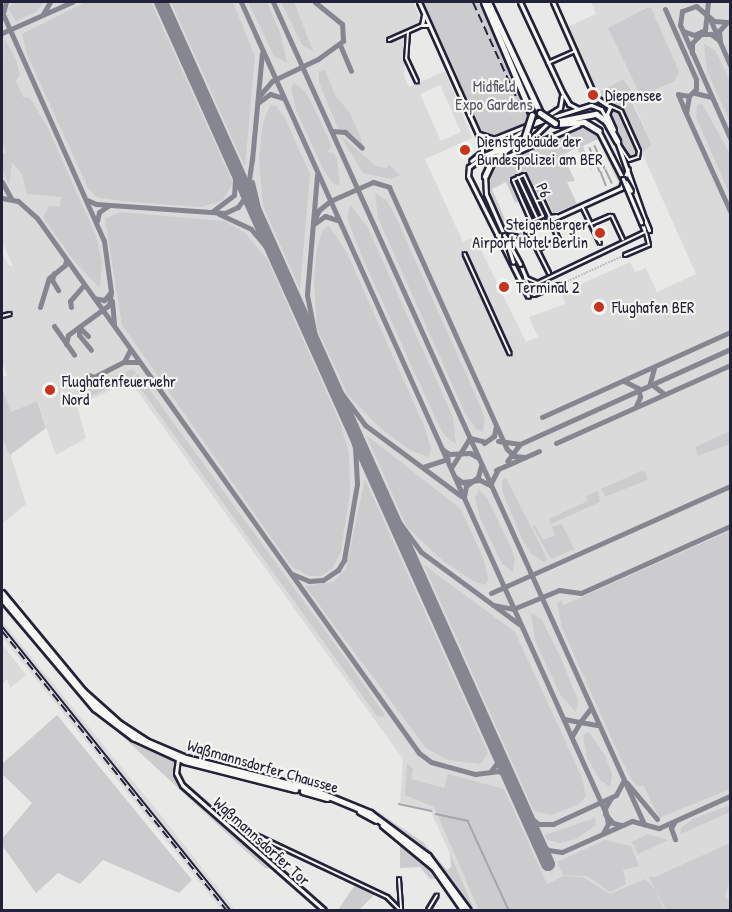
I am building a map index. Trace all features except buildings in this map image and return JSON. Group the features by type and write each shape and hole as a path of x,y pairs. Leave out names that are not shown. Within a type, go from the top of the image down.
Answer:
{"highway":[{"path":"485,176 496,156 525,136 532,115 486,2"},
{"path":"486,2 549,119"},
{"path":"549,119 596,114 604,118 618,143"},
{"path":"549,119 584,122 599,130"},
{"path":"484,156 525,136"}],"main road":[{"name":"Waßmannsdorfer Chaussee","path":"2,593 110,717 146,741 180,757"},
{"name":"Waßmannsdorfer Chaussee","path":"2,598 95,708 133,737 180,757 308,792 377,820 434,867 466,910"}],"street":[{"path":"419,2 483,148 469,167 471,184 528,296"},
{"path":"520,2 562,92 569,104 577,109"},
{"path":"553,2 594,95 610,107 621,111 639,151 638,158 629,160 618,143"},
{"path":"422,25 423,11"},
{"path":"389,40 422,25 430,25"},
{"path":"408,32 406,55 417,82"},
{"path":"548,63 575,51"},
{"path":"517,150 561,107 562,92"},
{"path":"589,105 594,95"},
{"path":"478,133 494,139 589,105 604,111 626,160 643,222"},
{"path":"526,231 625,184 628,171 607,114 610,107"},
{"path":"469,167 505,139 530,125"},
{"path":"523,286 486,194 485,176 496,161 576,125 599,130 643,222 649,245 625,255"},
{"name":"P6","path":"524,175 543,216 531,221 513,180 518,177 524,175"},
{"name":"P6","path":"518,177 537,219"},
{"path":"536,202 542,200 550,217 560,216"},
{"path":"536,202 543,204 548,216 543,223"},
{"path":"582,206 600,243"},
{"path":"591,224 611,216 622,240"},
{"path":"538,249 559,240 550,220"},
{"path":"534,227 531,232 549,273"},
{"path":"525,278 538,282 646,230"},
{"path":"493,231 502,238 514,236"},
{"path":"526,231 531,232"},
{"path":"504,236 534,295 559,285"},
{"path":"465,254 510,353"},
{"path":"2,316 10,314"},
{"name":"Waßmannsdorfer Tor","path":"180,757 178,778 186,788 324,910"},
{"path":"228,822 381,894 394,901 400,910"},
{"path":"399,879 400,910"},
{"path":"428,910 437,895"}],"shaded area":[{"path":"2,2 413,2 422,22 407,30 404,76 409,87 445,71 472,138 425,159 463,242 482,234 487,247 481,250 526,342 538,337 529,317 566,304 561,293 630,262 635,272 646,268 657,292 696,274 642,153 652,145 623,79 596,92 567,27 596,14 591,2 730,2 730,910 476,910 430,810 400,802 403,759 130,381 77,406 86,438 56,455 37,401 11,412 2,387 2,377 7,375 2,362 2,253 9,266 13,266 2,242","holes":["440,85 461,132 441,141 420,94"]},
{"path":"2,439 9,450 26,504 2,524"},
{"path":"2,621 235,910 222,910 2,637"},
{"path":"2,644 26,675 10,688 7,679 2,684"}],"green space":[{"path":"15,2 44,2 36,12 16,21 8,8"},
{"path":"86,2 151,2 233,183 222,201 201,207 121,201 96,197 87,186 27,54 22,34"},
{"path":"171,2 233,2 255,56 245,167"},
{"path":"248,2 267,2 281,35 287,63 274,56"},
{"path":"281,2 294,2 313,51 302,45"},
{"name":"Midfield Expo Gardens","path":"424,2 482,2 530,112 528,122 492,136 482,132"},
{"path":"651,8 679,71 675,81 641,96 608,28"},
{"path":"4,38 16,59 20,75 16,81 23,97 30,98 48,128 96,236 102,261 100,288 74,261 43,217 49,206 60,207 61,197 27,194 22,174 12,162 9,185 2,169 2,153 6,153 2,140"},
{"path":"704,44 715,50 730,81 730,122 707,71"},
{"path":"325,70 335,95 350,113 364,146 347,131 338,129 319,82 319,72"},
{"path":"623,79 633,94 631,100 652,145 642,153 620,108 596,93"},
{"path":"294,83 304,90 312,103 332,147 327,152 334,153 337,159 340,185 334,184 324,171 296,110 291,88"},
{"path":"702,104 730,154 730,195 696,117 697,105"},
{"path":"270,105 276,106 285,118 310,174 300,289 263,206 259,159 263,123"},
{"path":"613,107 620,112 638,152 631,160 608,115"},
{"path":"583,125 597,131 624,183 604,192 619,184 598,139 583,146 592,171 576,148 563,155 575,181 567,182 577,204 553,214 544,193 537,196 525,171 509,178 519,201 515,203 506,182 492,189 511,233 507,235 486,187 487,174 494,163"},
{"path":"340,135 376,166 386,168 389,165 400,175 391,179 363,173"},
{"path":"375,193 386,200 394,213 479,403 485,419 483,432 476,429 465,413 378,218"},
{"path":"350,205 367,226 453,417 456,444 445,436 438,424 360,252 347,217"},
{"path":"120,212 224,221 244,232 267,259 341,425 349,453 350,491 341,551 332,569 321,576 309,576 292,567 122,325 105,219"},
{"path":"329,226 347,253 425,428 431,449 429,457 410,450 380,428 348,395 317,328 314,281 317,247 323,230"},
{"path":"133,369 136,373 129,378 92,396 84,388"},
{"path":"138,374 385,715 377,716 133,378"},
{"path":"2,387 11,412 37,401 46,428 10,455 2,439"},
{"path":"730,431 730,444 698,456 695,447"},
{"path":"366,435 461,509 484,560 488,579 486,585 475,582 443,561 407,527"},
{"path":"642,471 646,472 647,480 605,497 601,489"},
{"path":"506,478 548,560 544,562 530,553 522,539 502,491 502,480"},
{"path":"365,479 488,753 480,764 448,760 426,748 305,586 333,582 346,568"},
{"path":"479,490 487,498 510,545 515,559 513,572 502,564 480,518 475,498"},
{"path":"598,491 600,502 551,524 549,519 588,501 586,496"},
{"path":"562,524 574,549 551,559 532,526 535,525 543,540 555,535 552,527"},
{"path":"730,531 730,789 659,818 644,786 637,786 631,779 619,755 562,628 557,603 561,600 564,605"},
{"path":"424,565 515,632 581,775 586,796 579,804 552,815 534,811"},
{"path":"531,613 542,620 559,654 578,700 576,712 561,696 535,641"},
{"path":"57,715 192,880 179,893 103,860 80,884 58,873 36,893 2,845 2,839 32,803 2,774 2,764"},
{"path":"106,721 130,738 174,760 179,783 271,869 265,868 249,854"},
{"path":"589,732 605,756 612,774 610,787 600,780 587,757 583,735"},
{"path":"186,752 308,783 375,810 423,842 447,870 451,867 450,853 475,910 470,910 427,853 377,815 331,794 216,765"},
{"path":"407,763 413,769 411,779 444,788 448,774 504,789 547,884 564,876 583,877 610,894 645,879 655,889 664,910 479,910 434,807 405,795"},
{"path":"730,805 730,812 681,834 681,828 693,819"},
{"path":"595,818 596,825 576,839 560,843 547,840 545,835"},
{"path":"647,834 668,840 638,854 632,842"},
{"path":"605,840 631,846 639,866 623,870 626,884 610,892 587,876 563,875 557,862"},
{"path":"400,841 439,879 430,879 420,867 400,868"},
{"path":"730,843 730,877 725,898 730,900 730,910 666,910 648,876 655,877"},
{"path":"355,885 375,894 359,910 338,910"}],"waterway":[{"path":"595,146 605,168"},
{"path":"590,148 600,171"},
{"path":"606,170 612,183"},
{"path":"601,172 606,185"},
{"path":"399,804 431,811"},
{"path":"436,814 468,821 509,910"}],"taxiway":[{"path":"3,13 6,2"},
{"path":"43,14 50,2"},
{"path":"2,33 72,2"},
{"path":"160,2 165,13"},
{"path":"241,2 607,816"},
{"path":"273,2 644,824"},
{"path":"260,95 272,81 318,59 343,41 342,24 315,2"},
{"path":"683,31 694,35 705,30 708,2"},
{"path":"692,53 692,43 701,34 711,34 720,41 719,31 727,22 714,21 696,6 682,11 680,25 681,27 715,104 730,138"},
{"path":"665,9 696,79 696,89 689,96"},
{"path":"2,12 104,241 111,292 104,300 94,298"},
{"path":"710,19 730,65"},
{"path":"340,45 351,71"},
{"path":"252,160 262,53"},
{"path":"695,93 711,97"},
{"path":"259,102 270,94 283,98"},
{"path":"686,113 689,96 678,94 684,109 730,211"},
{"path":"332,131 345,132 362,148"},
{"path":"87,200 96,204 225,213 238,207 247,194 252,158"},
{"path":"213,211 234,195 236,169"},
{"path":"317,175 307,295 318,351"},
{"path":"2,182 11,198"},
{"path":"252,182 264,233"},
{"path":"313,222 319,210 330,201 373,182 389,187 507,449 514,456 525,457"},
{"path":"2,198 18,201 37,218 419,753 431,762 475,774 499,771 509,778"},
{"path":"97,221 99,212 108,206"},
{"path":"219,214 251,229 276,259"},
{"path":"314,224 325,216 337,220"},
{"path":"40,307 49,278 65,265 66,260"},
{"path":"54,273 52,280 58,290"},
{"path":"71,307 70,301 84,285"},
{"path":"66,344 68,335 109,305 111,293"},
{"path":"112,301 114,324"},
{"path":"54,326 74,355"},
{"path":"79,327 79,335 91,350"},
{"path":"81,329 88,336"},
{"path":"542,417 730,332"},
{"path":"520,444 730,349"},
{"path":"130,350 124,362 138,362"},
{"path":"88,375 94,377 124,362"},
{"path":"556,443 730,365"},
{"path":"654,368 650,383 664,394"},
{"path":"330,378 365,425 461,496"},
{"path":"624,381 638,388 640,397 636,406"},
{"path":"292,574 309,581 323,580 338,570 344,560 357,484 355,448 346,415"},
{"path":"484,443 494,436 496,426"},
{"path":"470,438 486,442"},
{"path":"451,468 469,439"},
{"path":"498,441 520,444 507,461"},
{"path":"442,449 449,454 470,453 477,457"},
{"path":"496,470 539,451"},
{"path":"423,467 448,459"},
{"path":"464,497 466,486 478,477 481,466"},
{"path":"491,483 498,469"},
{"path":"455,477 462,482 480,480 490,485"},
{"path":"491,593 730,486"},
{"path":"388,507 421,552 519,624"},
{"path":"493,605 513,609 559,590 581,593 730,526"},
{"path":"564,719 580,722 590,709"},
{"path":"572,736 580,722 597,725"},
{"path":"490,772 497,763 497,751"},
{"path":"525,813 538,824 553,824 616,795 623,782"},
{"path":"627,783 657,819"},
{"path":"537,840 548,850 562,852 632,821 659,828 730,796"},
{"path":"603,833 608,824 605,808 611,798"},
{"path":"605,814 613,823 621,825"},
{"path":"675,821 671,828 675,839"}],"runway":[{"path":"161,2 548,864"}],"tunnel":[{"path":"515,236 526,231"},
{"path":"559,285 625,255"}],"tram line":[{"path":"2,626 230,910"}],"railway":[{"path":"473,2 520,105"},
{"path":"2,631 226,910"}],"place":[{"name":"Diepensee","path":"593,95"},
{"name":"Dienstgebäude der Bundespolizei am BER","path":"465,150"},
{"name":"Steigenberger Airport Hotel Berlin","path":"600,233"},
{"name":"Terminal 2","path":"504,287"},
{"name":"Flughafen BER","path":"599,307"},
{"name":"Flughafenfeuerwehr Nord","path":"50,390"}]}
